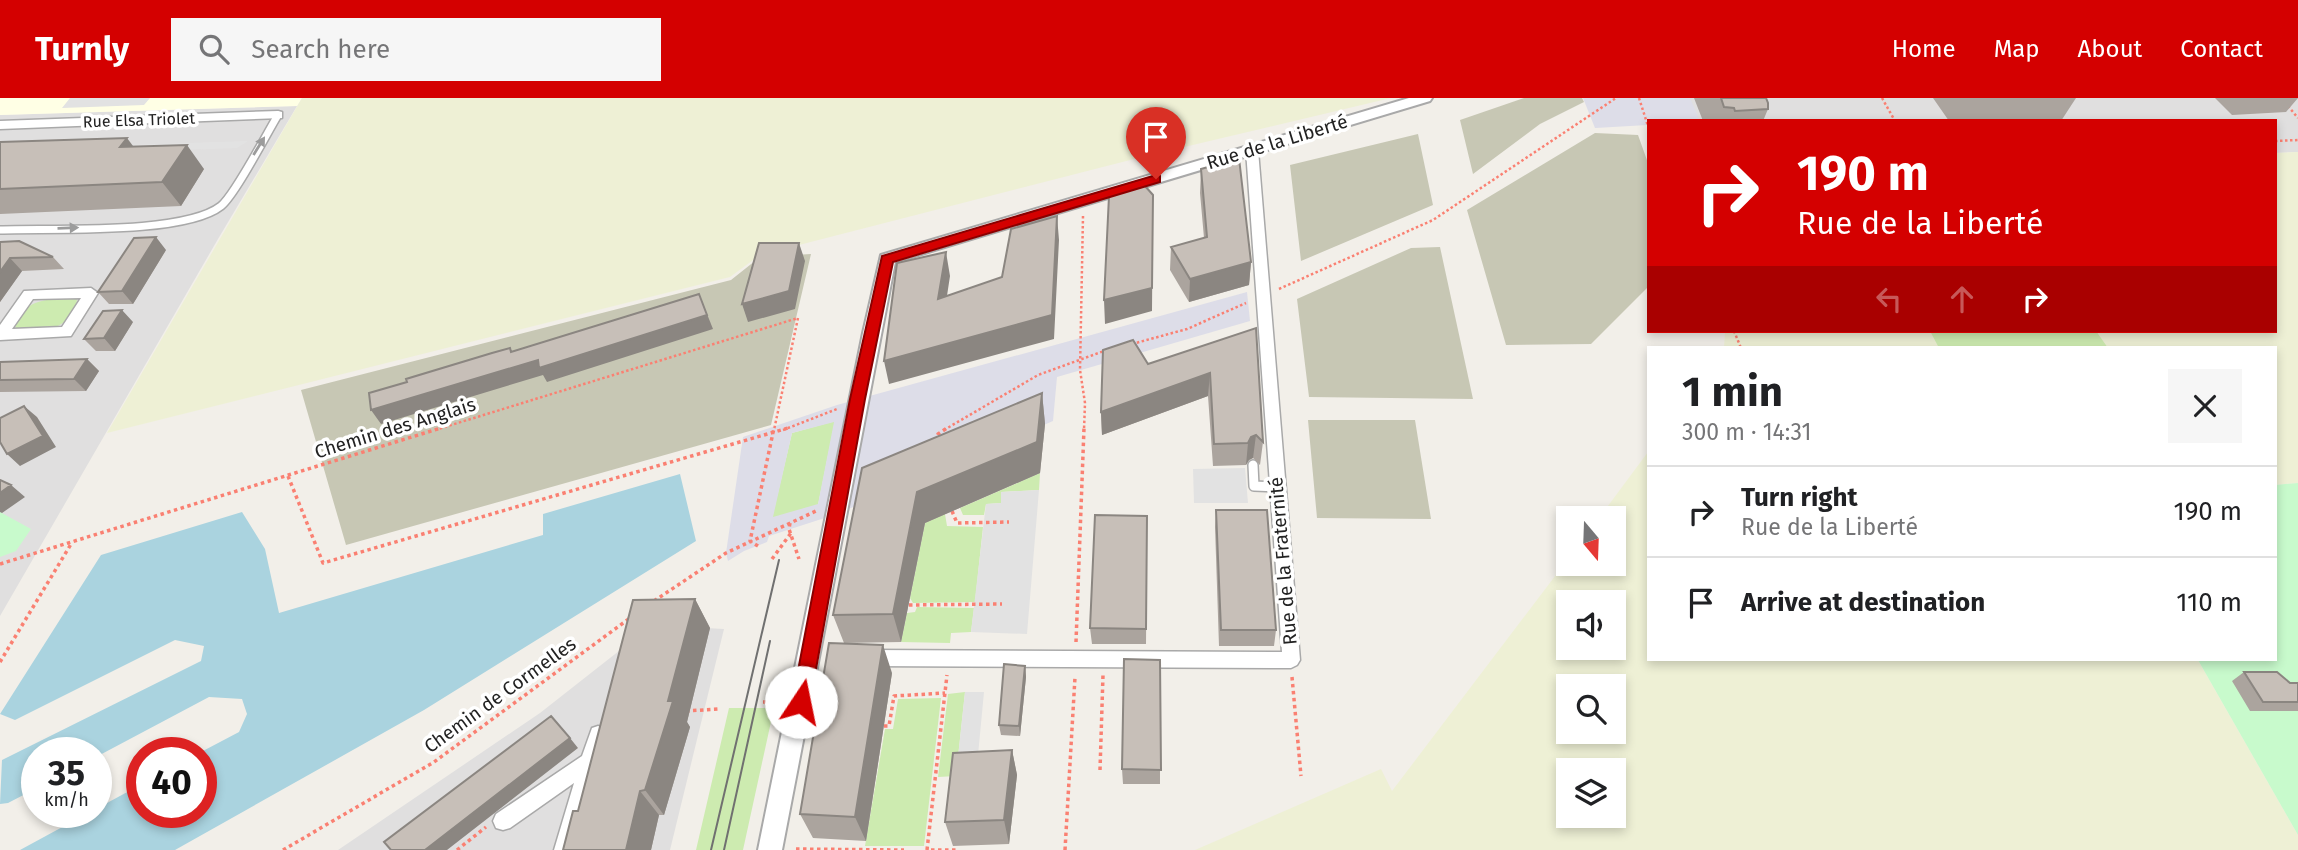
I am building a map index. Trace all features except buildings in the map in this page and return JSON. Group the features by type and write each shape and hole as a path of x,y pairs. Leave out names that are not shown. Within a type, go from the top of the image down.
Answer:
{"street":[{"name":"Rue de la Liberté","path":"829,658 857,399 887,259 1425,98"},
{"name":"Rue Elsa Triolet","path":"0,125 278,115"},
{"name":"Rue de la Fraternité","path":"829,658 1291,660 1252,150"},
{"path":"91,293 66,332 0,334 29,295 91,293"},
{"path":"770,850 829,658"},
{"path":"564,850 598,734"},
{"path":"503,821 590,761"}],"lane":[{"path":"0,230 168,225 207,215 224,204 278,115"},
{"path":"1253,465 1254,486 1277,487"}],"path":[{"path":"1121,346 1187,329 1433,220 1616,98"},
{"path":"1639,98 1647,123"},
{"path":"1882,98 1894,119"},
{"path":"2280,98 2298,118"},
{"path":"2277,141 2298,140"},
{"path":"1065,850 1076,658 1085,403 1080,370 1084,201"},
{"name":"Chemin des Anglais","path":"0,564 798,318 775,433"},
{"path":"932,444 938,434 1014,385 1082,357 1108,350"},
{"path":"288,475 323,563 775,433 837,409"},
{"path":"750,541 775,433"},
{"path":"652,602 726,552 816,511"},
{"path":"952,511 957,523 1009,522"},
{"path":"790,523 799,559"},
{"path":"772,559 791,533"},
{"path":"750,541 758,546"},
{"path":"0,662 72,543"},
{"path":"909,605 1002,604"},
{"name":"Chemin de Cormelles","path":"284,850 435,762 641,610"},
{"path":"626,630 630,618"},
{"path":"1100,770 1104,659"},
{"path":"1291,660 1301,776"},
{"path":"948,669 930,850 958,850"},
{"path":"884,726 889,726 894,696 945,693"},
{"path":"763,702 785,702"},
{"path":"681,719 684,704"},
{"path":"682,711 719,709"},
{"path":"796,849 904,850"}],"shaded area":[{"path":"0,98 302,98 297,106 0,115"},
{"path":"70,98 150,98 144,105 62,108"},
{"path":"302,98 1391,98 1142,157 760,255 730,277 107,433"},
{"path":"1524,98 1582,98 1584,102 1540,124 1473,174 1460,120"},
{"path":"1583,98 1690,98 1699,119 1647,119 1647,125 1595,128"},
{"path":"1648,98 2298,98 2298,152 2277,153 2277,119 1659,119"},
{"path":"297,106 218,239 0,616 0,115"},
{"path":"1595,133 1638,135 1647,160 1647,288 1591,344 1506,345 1467,210"},
{"path":"1418,134 1433,205 1301,261 1290,165"},
{"path":"248,141 237,148 0,156 0,149"},
{"path":"2298,152 2298,483 2277,485 2277,346 1724,346 1725,333 2277,333 2277,153"},
{"path":"1440,247 1473,399 1309,397 1297,299 1411,248"},
{"path":"811,254 771,425 346,545 301,390 731,280 760,257"},
{"path":"1247,292 1250,321 1057,377 1053,421 837,514 769,536 767,542 728,561 726,553 743,437 837,405","holes":["834,422 818,504 773,517 792,433"]},
{"path":"1308,420 1415,420 1431,519 1317,518"},
{"path":"1647,453 1647,661 2199,661 2298,835 2298,850 1195,850 1381,769 1392,791 1556,575 1626,576 1626,506 1608,506"},
{"path":"1245,468 1248,503 1194,503 1193,469"},
{"path":"1039,490 1027,634 971,632 986,504 1001,503 1001,492"},
{"path":"652,625 724,629 670,850 338,850 540,713"},
{"path":"965,692 984,692 976,776 956,776"}],"green space":[{"path":"77,299 75,309 70,317 54,328 33,332 15,327 18,318 29,306 44,300"},
{"path":"1931,333 2097,333 2107,346 1938,346"},
{"path":"835,421 818,505 772,518 792,433"},
{"path":"1040,473 1039,490 1001,492 1001,503 986,504 984,515 963,515 960,508"},
{"path":"2298,483 2298,835 2199,661 2277,661 2277,485"},
{"path":"0,512 31,529 16,551 0,557"},
{"path":"945,514 947,526 983,527 975,602 913,603 910,598 925,523"},
{"path":"917,607 974,608 971,632 951,633 950,643 901,642 907,613 915,612"},
{"path":"965,692 956,776 938,777 948,694"},
{"path":"941,698 924,846 865,846 885,729 893,729 898,699"},
{"path":"729,708 774,708 743,850 696,850"}],"water":[{"path":"680,474 696,541 424,710 217,826 217,744 239,732 247,714 242,699 209,697 134,737 126,737 126,741 112,749 112,737 48,737 201,661 204,646 175,640 15,720 0,714 101,555 242,512 265,549 279,613 543,535 543,514"},
{"path":"21,751 21,796 0,804 2,760"},
{"path":"126,793 126,828 214,828 175,850 20,850 61,828 112,828 112,800"}],"tram line":[{"path":"711,850 779,560"},
{"path":"724,850 770,641"}],"route":[{"path":"801,702 857,399 887,259 1156,179"}]}
